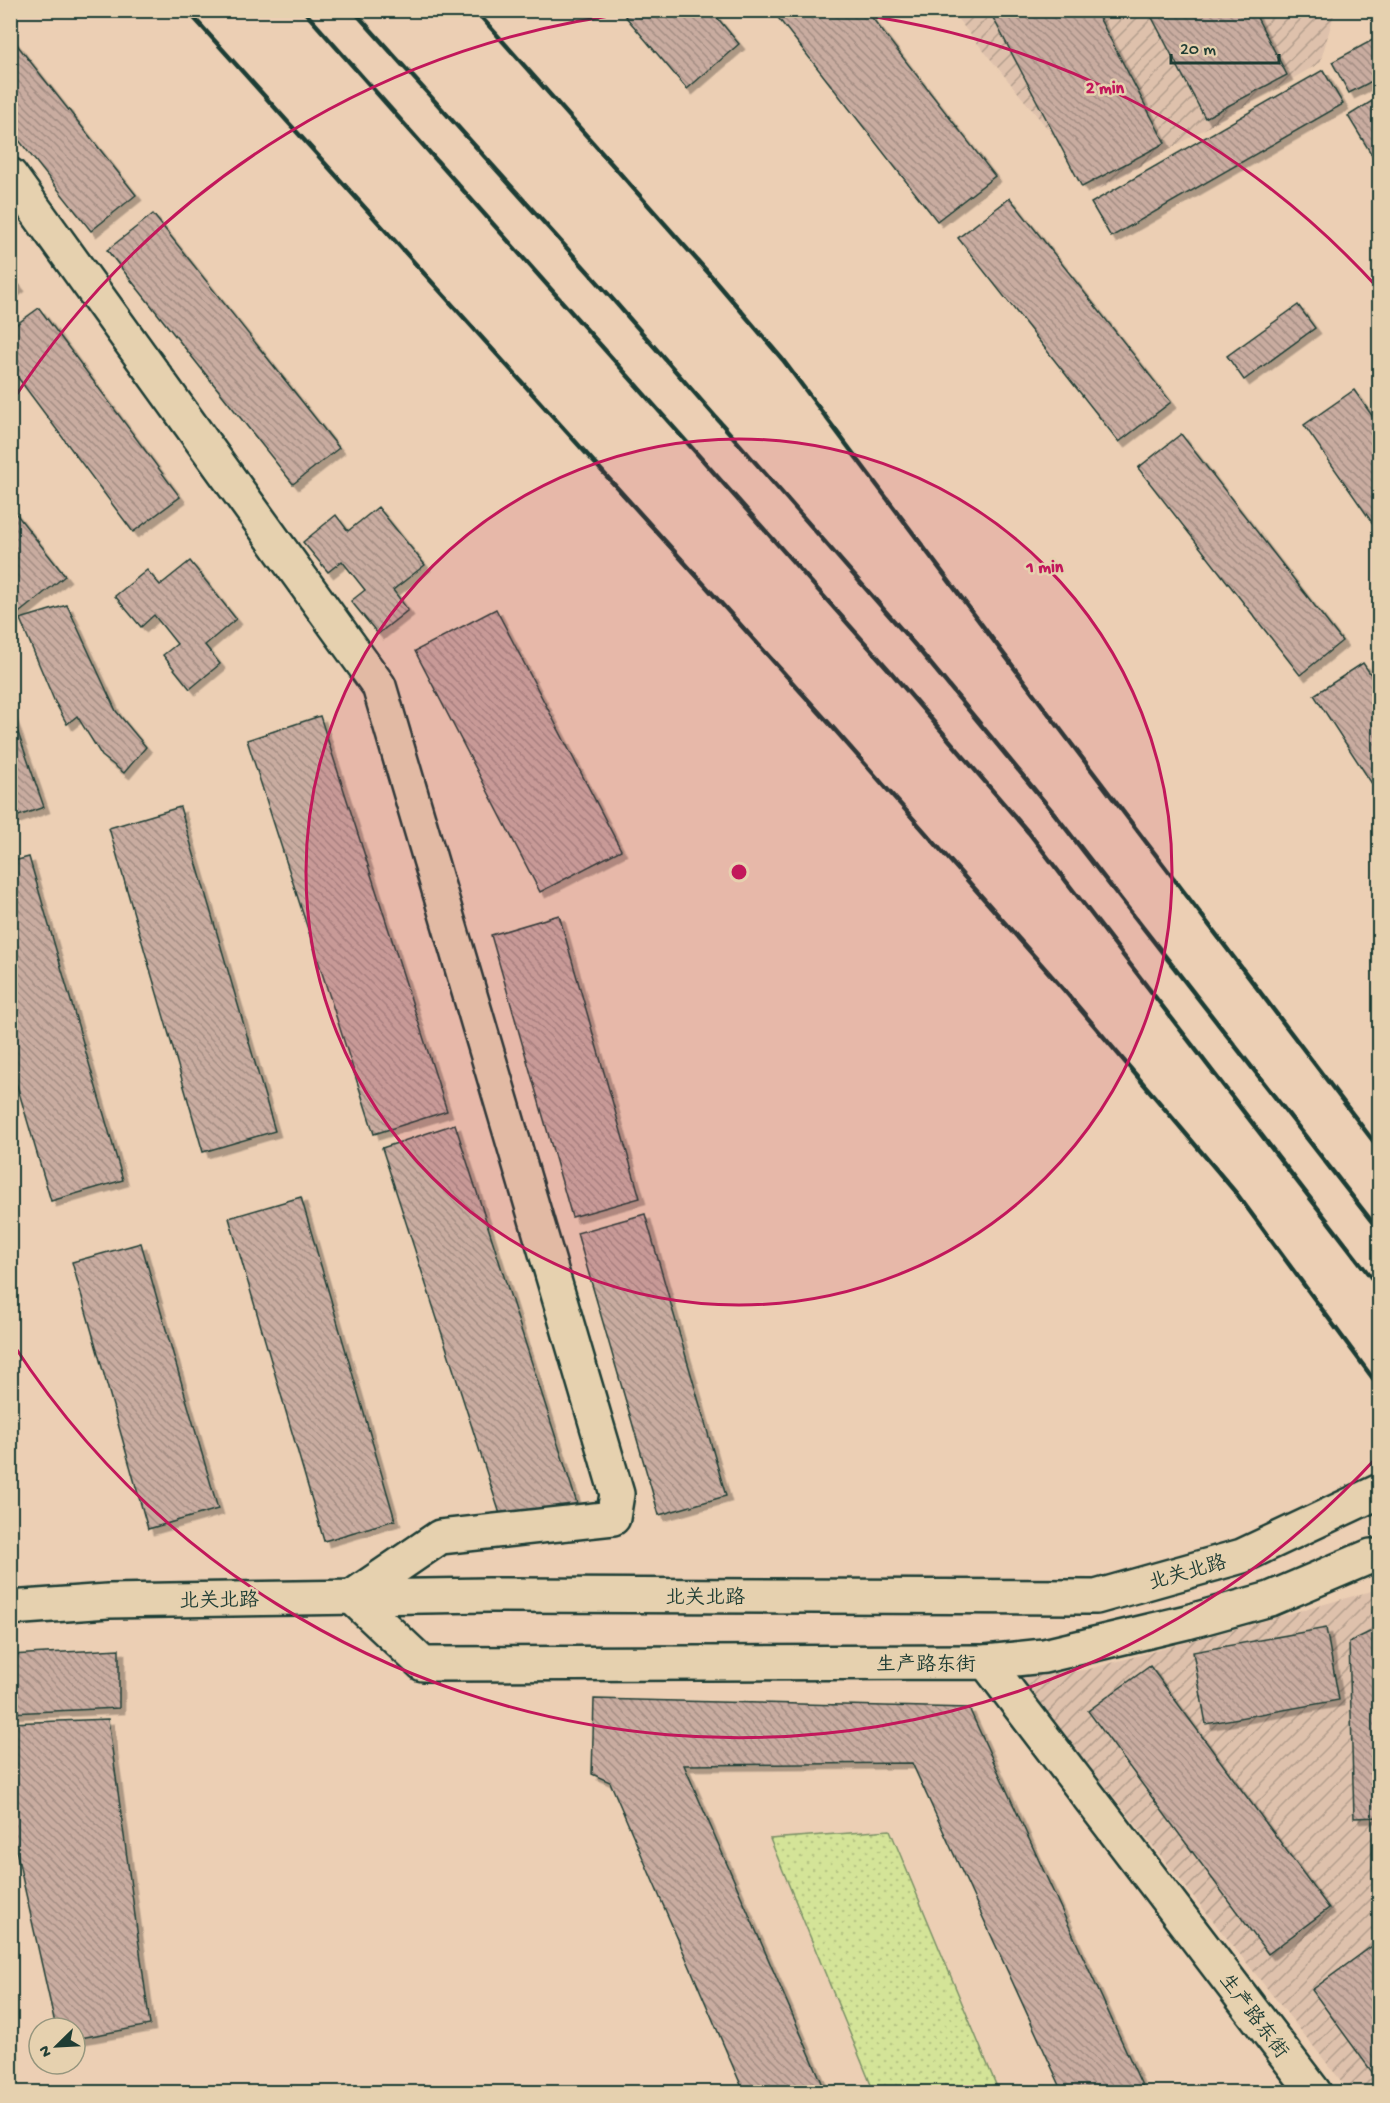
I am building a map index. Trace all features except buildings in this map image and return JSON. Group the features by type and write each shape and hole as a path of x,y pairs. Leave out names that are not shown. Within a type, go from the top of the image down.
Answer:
{"street":[{"path":"10,175 379,686 617,1494 613,1518 440,1538 352,1597"},
{"name":"北关北路","path":"10,1608 108,1601 513,1595 1096,1597 1242,1556 1380,1491"},
{"path":"986,1662 1044,1656 1187,1622 1270,1599 1371,1556"},
{"name":"生产路东街","path":"352,1597 423,1664 986,1662 1314,2092"}],"shaded area":[{"path":"951,11 1335,11 1320,63 1098,190"},
{"path":"1379,1589 1379,2092 1350,2092 1017,1676 1086,1670"}],"green space":[{"path":"890,1830 999,2092 874,2092 770,1839"}],"railway":[{"path":"187,10 828,722 1064,990 1237,1194 1380,1388"},
{"path":"303,10 890,671 1029,833 1380,1289"},
{"path":"353,10 609,295 915,645 1053,812 1380,1232"},
{"path":"475,10 783,360 1380,1150"}]}
